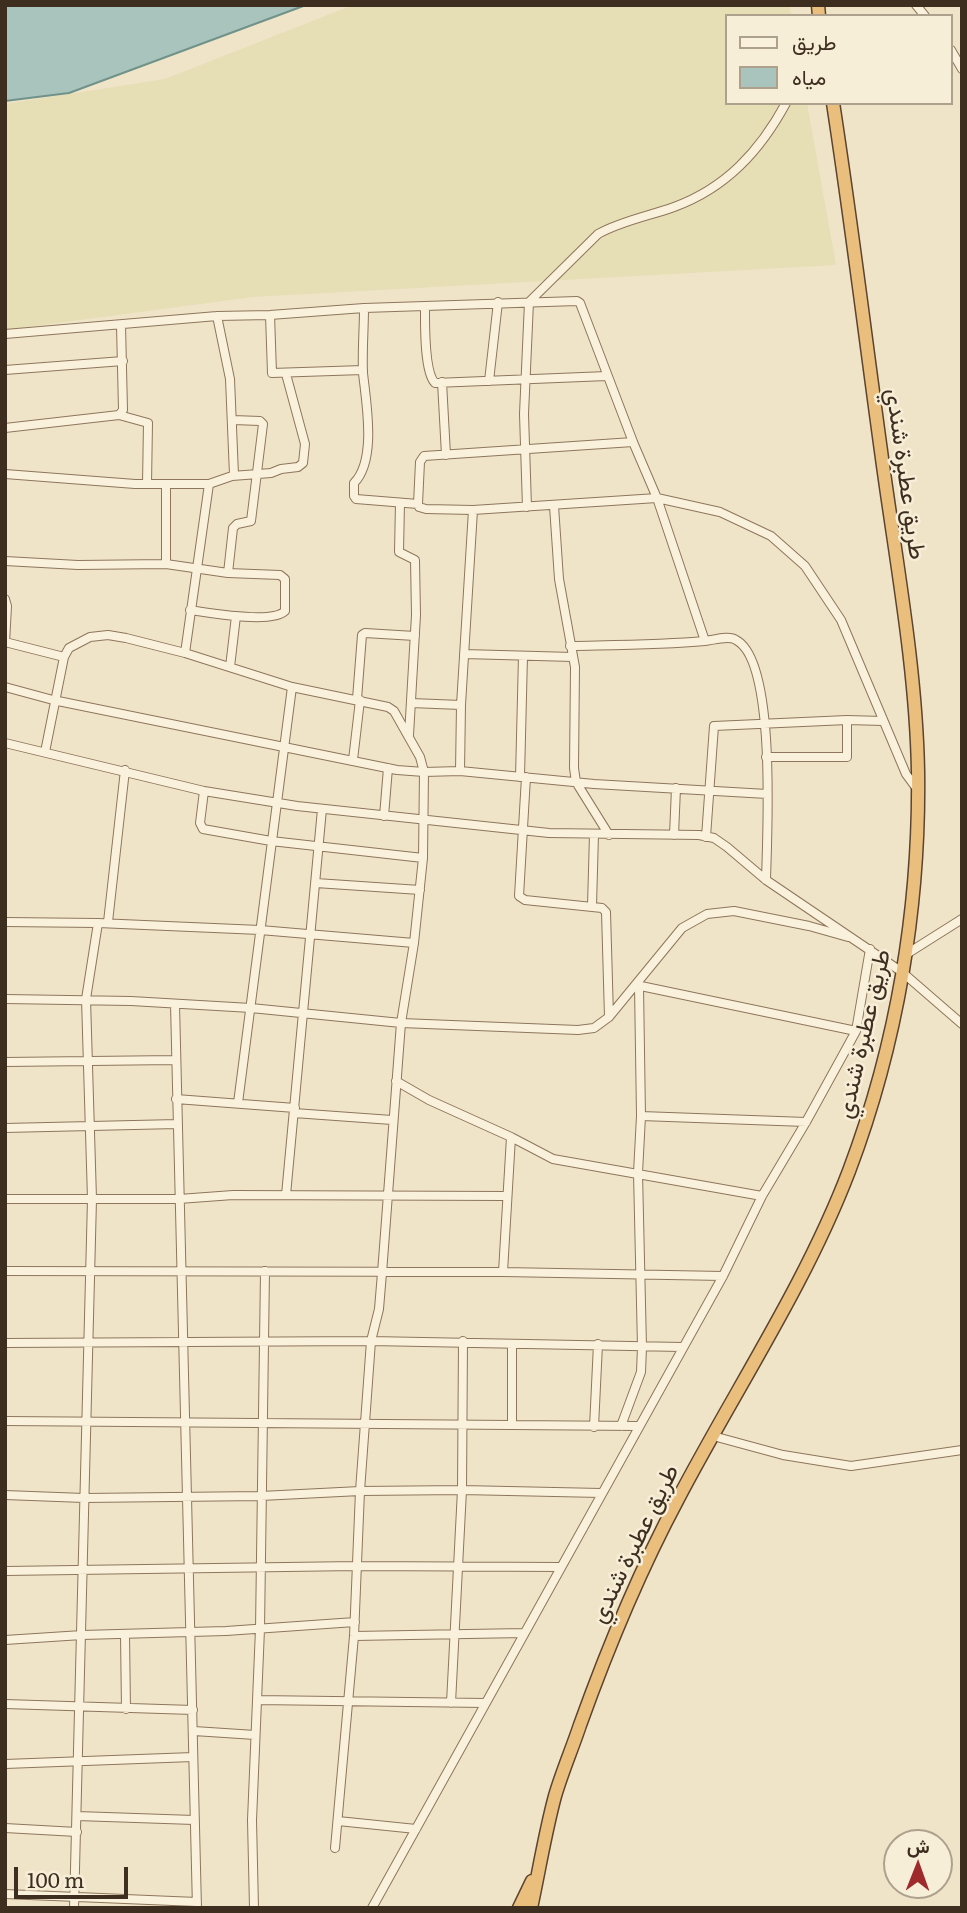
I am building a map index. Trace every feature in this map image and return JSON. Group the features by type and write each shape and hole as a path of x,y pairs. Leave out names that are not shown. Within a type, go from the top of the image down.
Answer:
{"highway":[{"name":"طريق عطبرة شندي","path":"531,1908 555,1795 611,1638 655,1544 770,1334 846,1177 876,1093 902,972 913,895 917,790 913,706 833,105"},
{"path":"519,1908 540,1865"}],"street":[{"path":"527,507 524,449 529,302 598,234 713,190 727,179 772,130 785,105"},
{"path":"5,334 217,316 573,299 580,303 657,498 705,641"},
{"path":"488,380 498,302"},
{"path":"425,306 431,379 435,383 607,376"},
{"path":"364,308 363,370 367,398 367,445 361,476 354,482 356,499 418,504 426,509 473,510 657,498 720,512 771,536 805,566 841,620 906,774 917,790"},
{"path":"270,315 272,373 363,370"},
{"path":"217,316 230,379 234,475"},
{"path":"119,415 122,410 121,325"},
{"path":"5,370 123,361"},
{"path":"5,474 166,485 209,484 234,475 257,475 298,467 303,463 305,444 286,374"},
{"path":"442,383 446,455"},
{"path":"5,428 119,415 148,423 147,484"},
{"path":"228,573 233,528 237,524 251,521 262,422 233,420"},
{"path":"418,504 421,458 425,456 633,442"},
{"path":"185,653 209,484"},
{"path":"166,485 166,564"},
{"path":"400,503 399,551 415,560 415,636 409,738"},
{"path":"554,506 559,579 573,657 573,759 576,782 609,835"},
{"path":"460,771 461,705 473,510"},
{"path":"5,561 78,565 166,564 228,573 280,575 285,579 284,614 236,616 190,611"},
{"path":"5,599 5,643 64,657"},
{"path":"230,667 236,616"},
{"path":"45,752 53,700 64,657 69,648 81,641 108,635 185,653 292,687 359,700 394,711 421,757 424,772 423,859 414,943 401,1023 379,1309 372,1341 360,1491 354,1636 335,1848"},
{"path":"353,760 362,635 415,636"},
{"path":"570,646 734,638 745,648 758,676 766,723 766,880"},
{"path":"464,654 573,657"},
{"path":"523,656 523,830 519,896 525,900 592,906 602,908 606,912 609,1017"},
{"path":"5,687 53,700 388,768 767,794"},
{"path":"238,1103 292,687"},
{"path":"411,704 461,705"},
{"path":"766,757 847,757 847,720"},
{"path":"706,837 714,726 883,721"},
{"path":"5,743 204,791 322,809 523,830 714,838 766,880 902,972 962,1024"},
{"path":"384,816 388,768"},
{"path":"108,922 125,770"},
{"path":"674,835 676,788"},
{"path":"204,791 200,823 203,829 271,841 423,859"},
{"path":"286,1195 322,809"},
{"path":"592,906 594,834"},
{"path":"316,883 420,890"},
{"path":"5,999 86,999 251,1008 401,1023 578,1030 594,1028 609,1017 682,928 707,914 734,911 809,926 856,940"},
{"path":"905,954 962,919"},
{"path":"5,922 108,922 260,930 414,943"},
{"path":"74,1908 92,1199 86,999 98,923"},
{"path":"373,1908 723,1276 762,1196 856,1031 870,949"},
{"path":"636,986 856,1031"},
{"path":"621,1426 641,1372 642,1347 638,1173 641,1116 636,986"},
{"path":"5,1894 75,1895 197,1905 175,1004"},
{"path":"5,1062 175,1060"},
{"path":"396,1081 429,1100 553,1159 762,1196"},
{"path":"176,1098 392,1119"},
{"path":"641,1116 806,1122"},
{"path":"5,1128 177,1124"},
{"path":"503,1272 510,1137"},
{"path":"5,1199 179,1199 233,1195 506,1196"},
{"path":"5,1271 265,1270 723,1276"},
{"path":"254,1908 252,1820 260,1629 265,1270"},
{"path":"5,1343 372,1341 598,1344 682,1348"},
{"path":"452,1703 462,1490 463,1342"},
{"path":"512,1344 512,1425"},
{"path":"594,1427 598,1344"},
{"path":"5,1421 638,1426"},
{"path":"713,1436 783,1455 851,1466 962,1450"},
{"path":"5,1495 84,1498 462,1490 601,1493"},
{"path":"5,1571 356,1566 561,1567"},
{"path":"5,1640 82,1634 125,1635 260,1629 355,1622"},
{"path":"354,1636 524,1633"},
{"path":"125,1635 127,1709"},
{"path":"257,1700 485,1703"},
{"path":"5,1704 193,1710"},
{"path":"194,1731 256,1735"},
{"path":"5,1763 79,1763 193,1757"},
{"path":"77,1816 194,1820"},
{"path":"338,1821 416,1829"},
{"path":"5,1828 77,1832"}],"shaded area":[{"path":"353,5 790,5 791,14 726,14 726,105 807,105 836,265 253,297 5,330 5,104 165,79"}],"water":[{"path":"5,5 306,5 69,93 5,101"}]}
